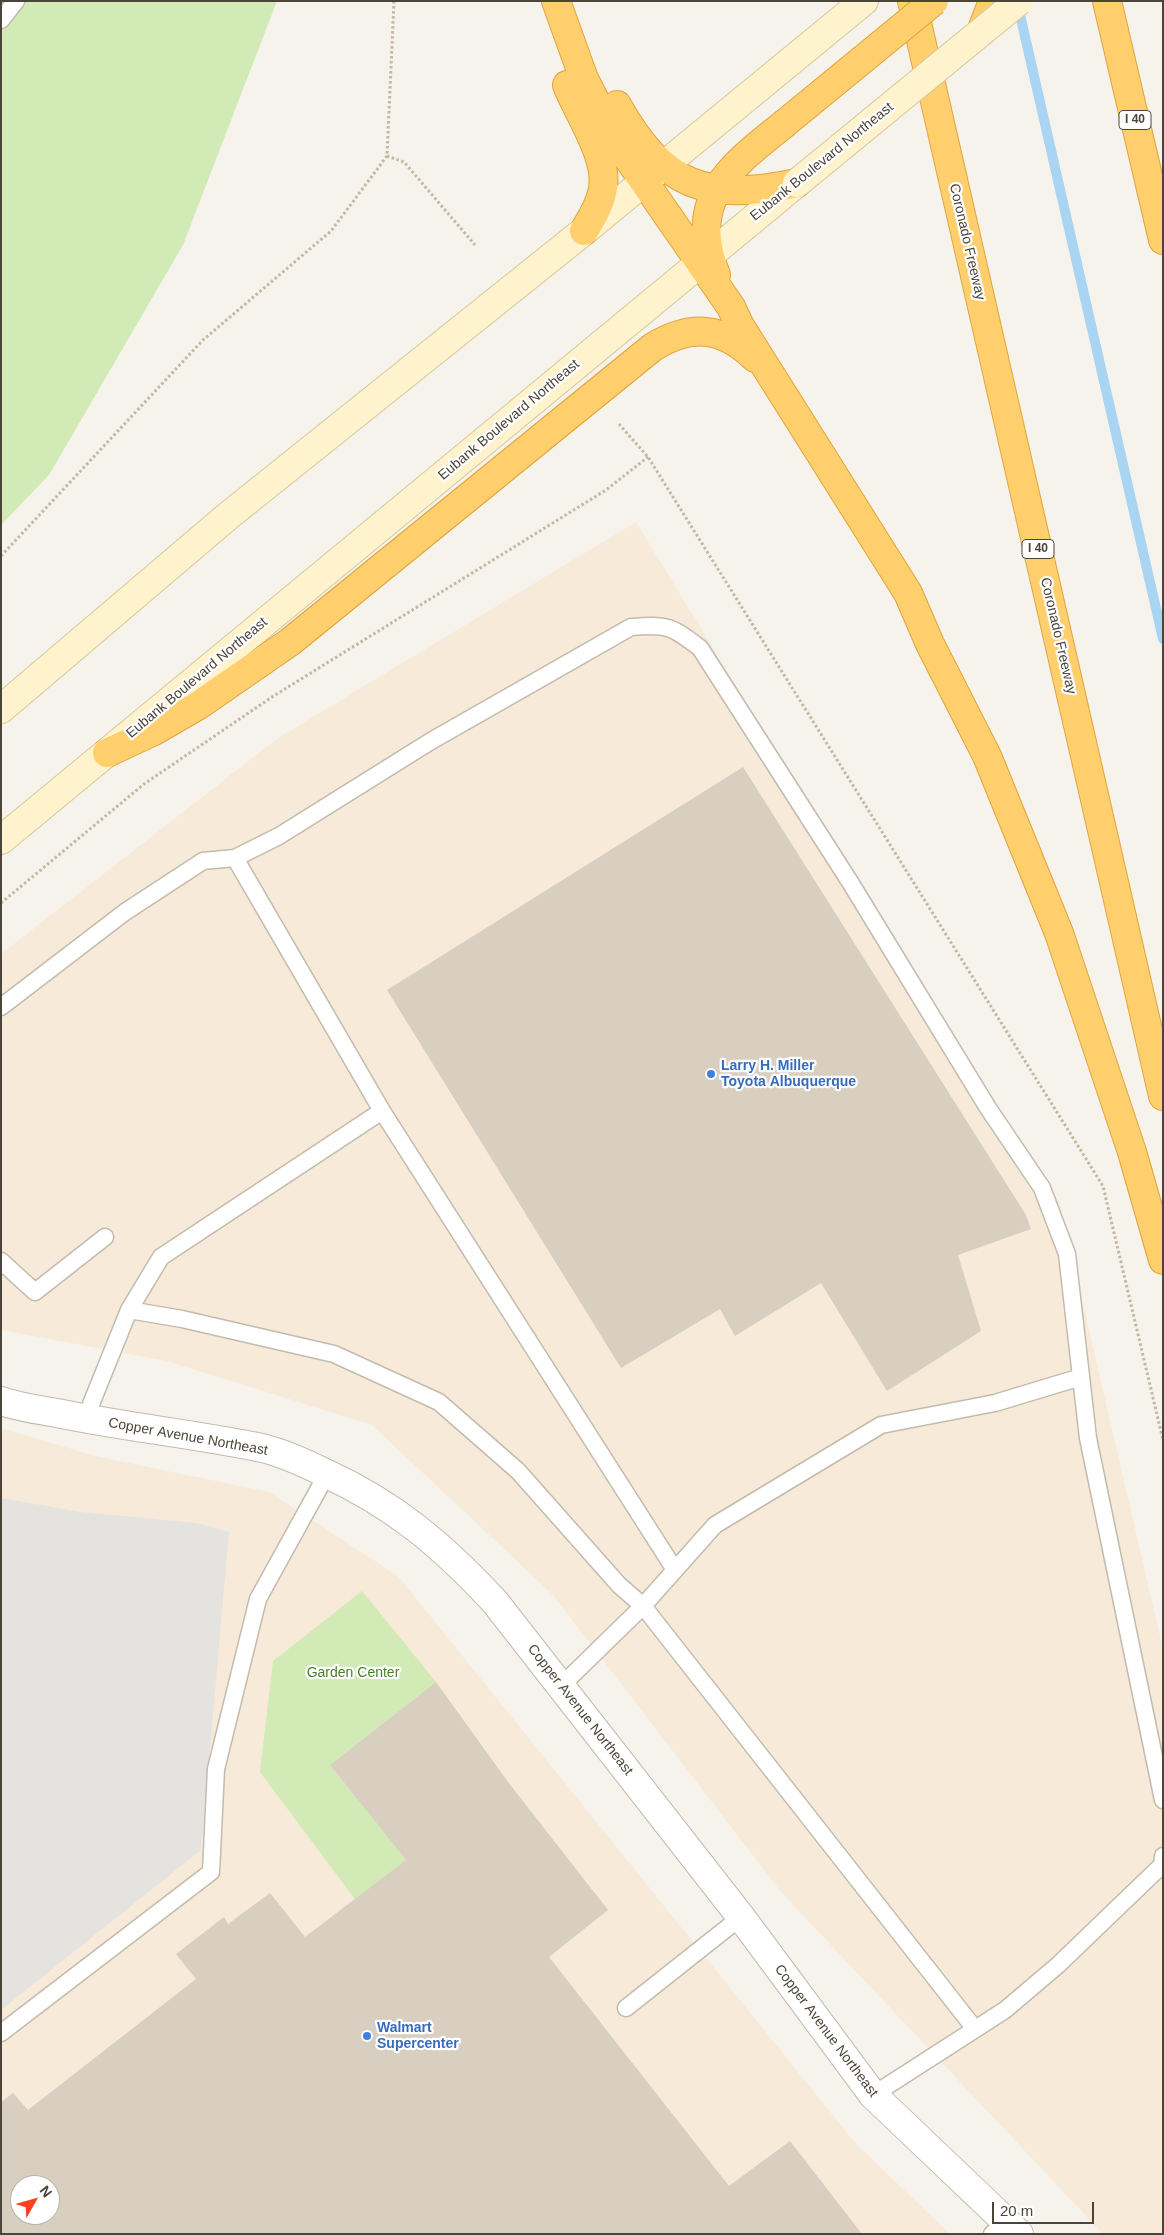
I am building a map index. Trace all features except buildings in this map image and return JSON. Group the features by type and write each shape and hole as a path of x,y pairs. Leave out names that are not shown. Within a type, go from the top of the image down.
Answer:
{"highway":[{"path":"550,1 545,14 544,24 571,95 598,152 603,182"},
{"path":"556,1 581,72 608,126 654,169 717,189 753,191 797,183"},
{"path":"567,1 578,12 617,105 732,307 740,326 908,594 930,644 987,756 1059,933 1132,1152 1163,1260"},
{"name":"Coronado Freeway","path":"912,1 1163,1096"},
{"path":"704,258 706,223 710,205 726,174 934,1"},
{"path":"981,32 993,1"},
{"name":"I 40","path":"1107,1 1163,240"},
{"path":"584,231 599,203 603,182 608,126"},
{"path":"107,753 154,731 199,705 290,642 640,356 667,338 699,330 731,339 745,349 774,380"}],"main road":[{"path":"1,709 228,516 584,231 654,169 864,1"},
{"name":"Eubank Boulevard Northeast","path":"1,840 704,258 1019,1"}],"street":[{"name":"Copper Avenue Northeast","path":"1,1402 85,1419 263,1448 350,1484 391,1508 429,1536 464,1568 495,1602 562,1686 741,1916 873,2095 1006,2230"}],"lane":[{"path":"1,20 16,1"},
{"path":"1,1007 125,912 203,861 235,858 279,836 431,741 565,662 631,627 658,625 676,630 700,648 850,882 988,1108 1042,1188 1067,1254 1088,1438 1163,1800"},
{"path":"235,858 382,1111 675,1570"},
{"path":"85,1419 129,1310 161,1257 382,1111"},
{"path":"1,1261 35,1292 105,1237"},
{"path":"129,1310 182,1319 334,1354 438,1402 518,1471 618,1585 643,1606 975,2029"},
{"path":"562,1686 643,1606 715,1525 881,1425 995,1403 1082,1377"},
{"path":"1,2034 211,1872 216,1769 258,1599 327,1474"},
{"path":"873,2095 1005,2010 1058,1965 1162,1865 1163,1856"},
{"path":"626,2008 741,1916"}],"path":[{"path":"1,556 202,340 331,231 387,156 394,1"},
{"path":"387,156 404,162 475,245"},
{"path":"619,424 648,457 1103,1186 1163,1440"},
{"path":"1,903 144,784 272,697 301,681 606,490 648,457"}],"shaded area":[{"path":"636,522 905,963 1059,1201 1163,1649 1163,2234 1103,2234 781,1892 553,1595 372,1425 167,1361 1,1330 1,954 278,738"},
{"path":"1,1428 95,1456 269,1492 398,1576 856,2144 950,2234 1,2234"},
{"path":"1,1498 81,1512 197,1523 229,1532 201,1850 1,2010"}],"green space":[{"path":"1,1 277,1 183,245 49,475 1,525"},
{"name":"Garden Center","path":"362,1591 436,1682 330,1765 406,1860 355,1899 260,1772 273,1661"}],"waterway":[{"path":"1018,6 1163,639"}],"place":[{"name":"Larry H. Miller Toyota Albuquerque","path":"711,1074"},
{"name":"Walmart Supercenter","path":"367,2036"}]}
